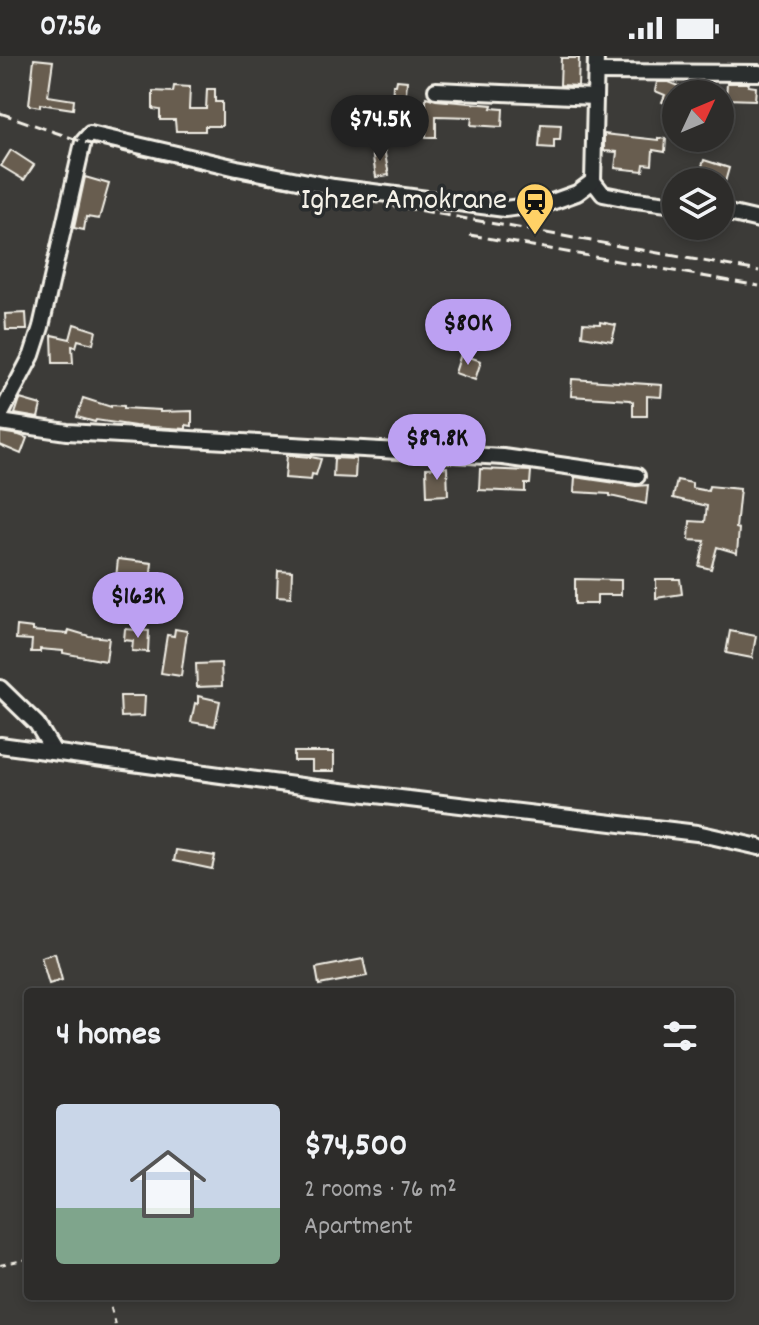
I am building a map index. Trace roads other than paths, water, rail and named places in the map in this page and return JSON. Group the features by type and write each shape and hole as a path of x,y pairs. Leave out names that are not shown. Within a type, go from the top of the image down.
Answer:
{"street":[{"path":"596,56 593,181 603,194 662,203"},
{"path":"596,72 759,73"},
{"path":"436,90 595,97"},
{"path":"593,181 577,193 549,203 505,209 334,187 90,134 83,142 41,327 32,355 1,412 67,432 503,457 637,476"},
{"path":"734,214 759,220"},
{"path":"0,688 37,724 54,752"},
{"path":"0,745 316,788 697,833 759,847"}],"railway":[{"path":"0,113 83,142 238,178 759,271"},
{"path":"470,235 759,286"}],"place":[{"name":"Ighzer Amokrane","path":"535,236"}]}
